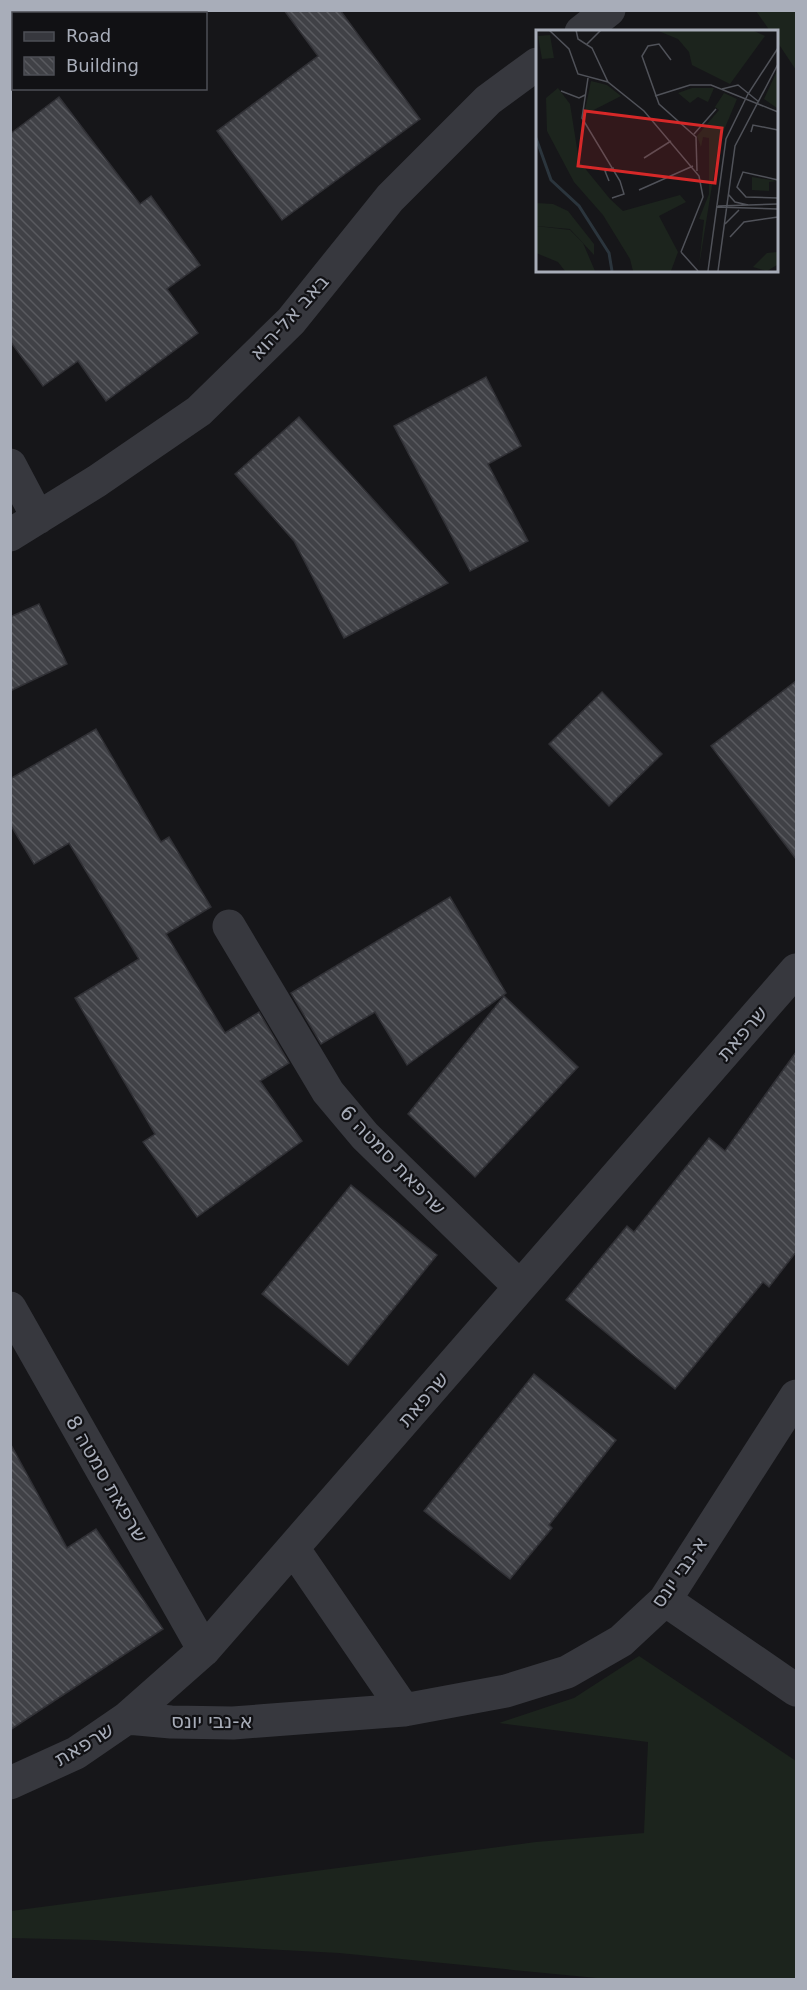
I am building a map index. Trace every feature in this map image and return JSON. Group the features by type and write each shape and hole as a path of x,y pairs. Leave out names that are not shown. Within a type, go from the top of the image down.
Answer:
{"street":[{"path":"584,30 609,10"},
{"name":"באב אל-הוא","path":"10,536 97,481 199,411 291,321 390,198 488,100 536,65"},
{"path":"10,465 38,518"},
{"name":"שרפאת סמטה 6","path":"229,926 328,1092 365,1136 520,1287"},
{"name":"שרפאת","path":"10,1783 75,1753 127,1718 204,1650 796,970"},
{"name":"שרפאת סמטה 8","path":"10,1308 204,1650"},
{"name":"א-נבי יונס","path":"127,1718 171,1722 233,1723 404,1710 506,1691 567,1672 621,1641 665,1600 796,1396"},
{"path":"293,1548 404,1710"},
{"path":"665,1600 796,1690"}],"shaded area":[{"path":"756,11 796,11 796,70 777,42 777,30 769,30"},
{"path":"639,1656 796,1761 796,1979 607,1979 339,1953 11,1938 11,1911 536,1842 644,1833 648,1742 499,1723 574,1698"}],"building":[{"path":"284,10 340,10 420,119 282,220 217,131 318,56"},
{"path":"59,97 140,204 151,196 200,265 167,289 198,333 106,401 78,361 43,386 10,341 10,134"},
{"path":"486,377 521,446 488,464 528,541 470,571 394,426"},
{"path":"299,417 448,583 344,638 294,541 235,474"},
{"path":"39,604 67,664 10,691 10,617"},
{"path":"796,681 796,859 711,746"},
{"path":"602,692 662,754 609,806 549,744"},
{"path":"96,729 161,842 169,837 211,907 166,934 225,1033 259,1012 289,1063 260,1081 302,1141 197,1217 143,1142 155,1134 75,998 139,959 69,843 34,864 10,824 10,779"},
{"path":"450,897 506,993 407,1065 375,1012 321,1044 291,993"},
{"path":"504,996 578,1067 475,1177 408,1114"},
{"path":"796,1052 796,1252 769,1287 763,1282 675,1389 566,1300 627,1226 634,1232 709,1138 725,1151"},
{"path":"351,1185 437,1255 348,1365 262,1294"},
{"path":"534,1374 616,1440 549,1525 552,1528 510,1579 424,1511"},
{"path":"10,1443 67,1548 96,1529 163,1629 10,1730"}]}
